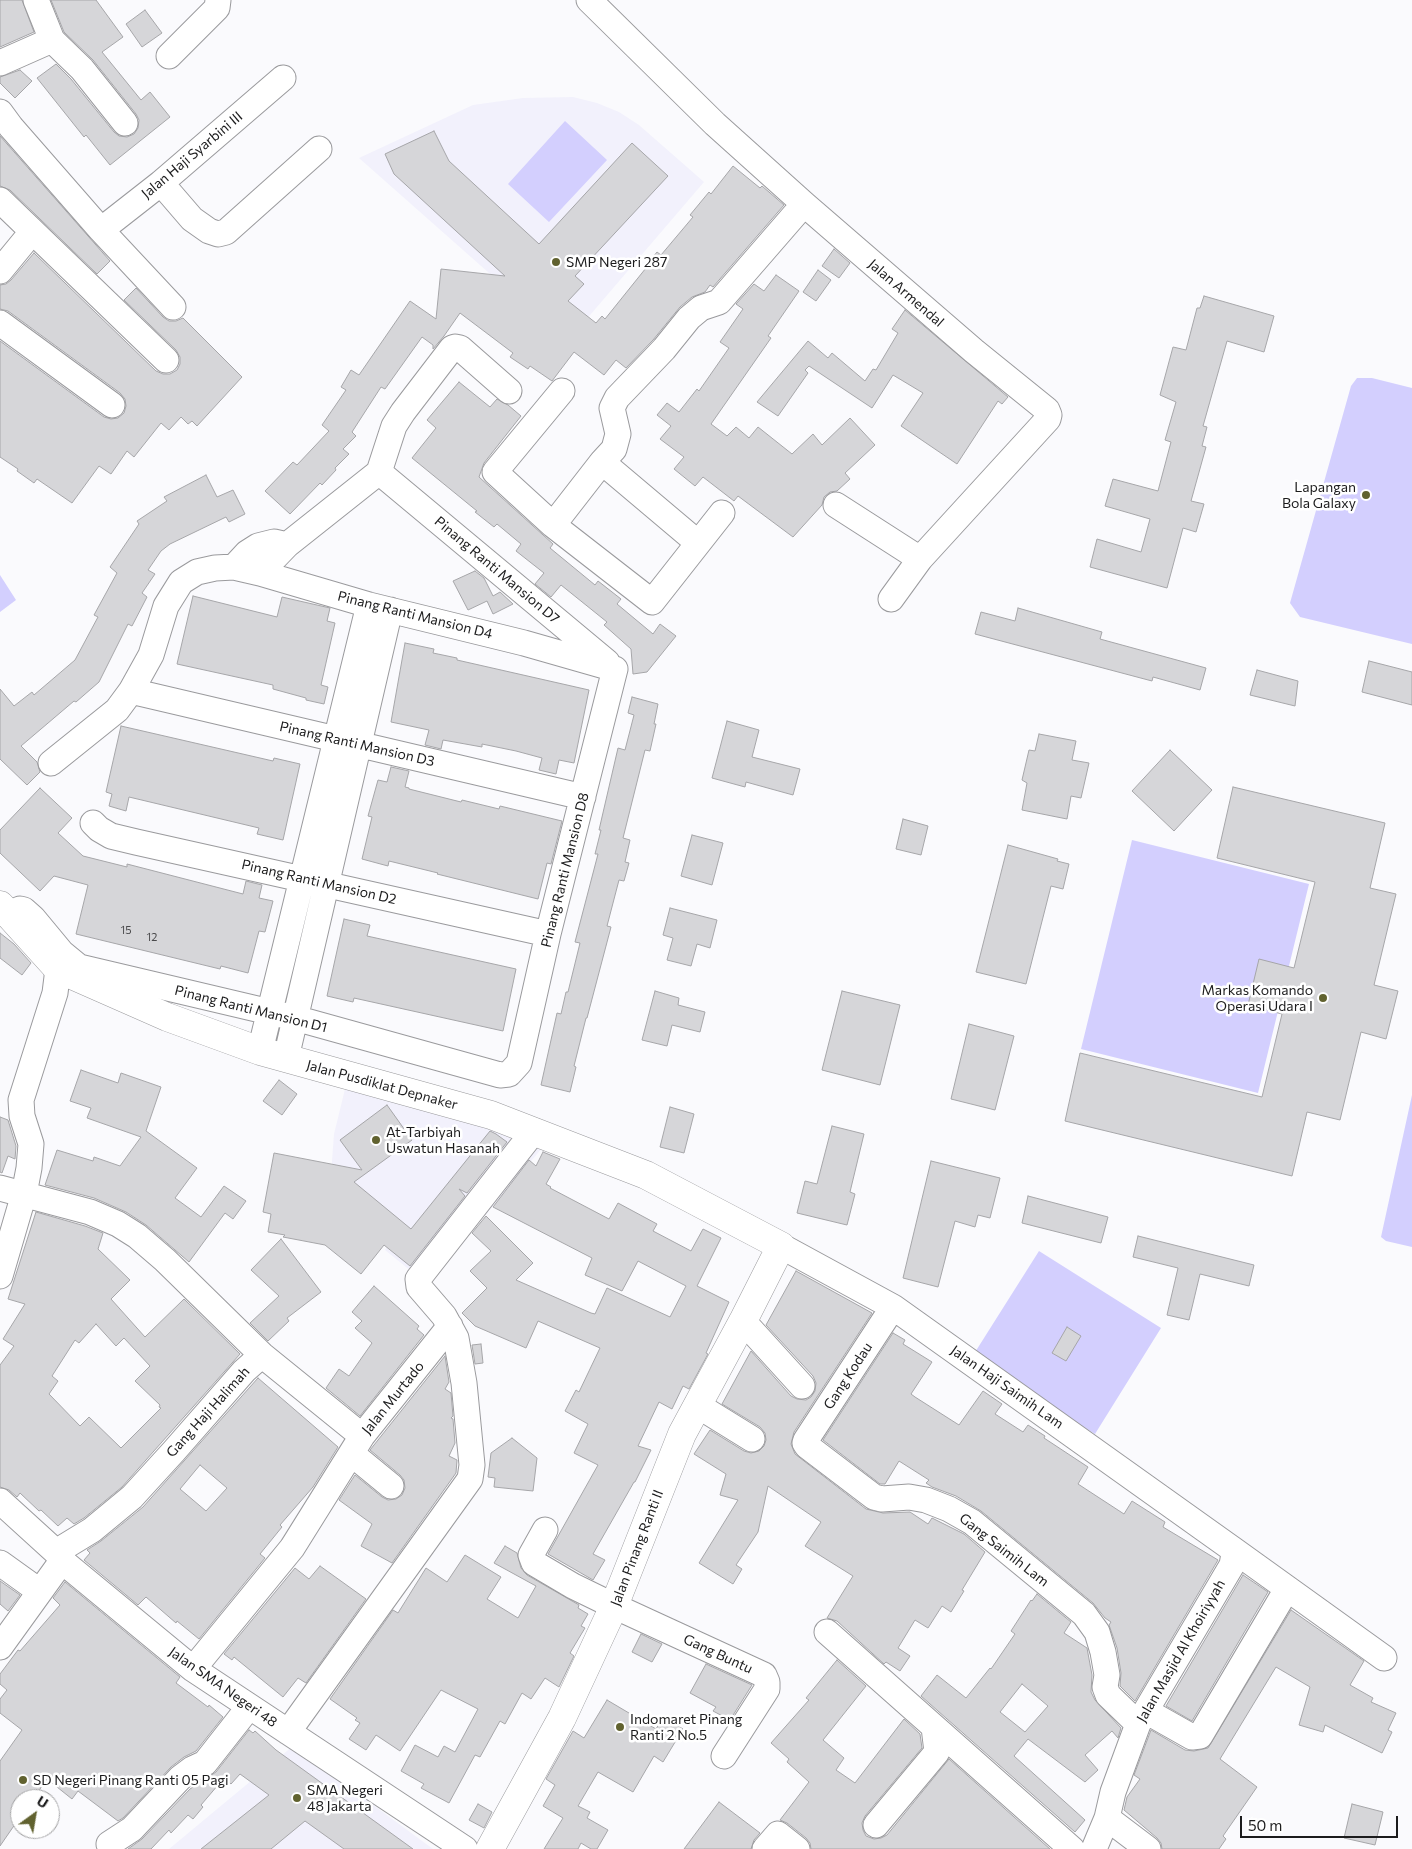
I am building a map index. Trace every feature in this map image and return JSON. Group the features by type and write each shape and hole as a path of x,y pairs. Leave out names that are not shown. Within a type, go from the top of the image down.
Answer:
{"street":[{"path":"36,0 52,40 82,69 125,123"},
{"path":"169,56 217,8 218,0"},
{"name":"Jalan Armendal","path":"589,0 716,124 804,204 974,351 1047,410 1048,418 920,559 891,599"},
{"path":"0,63 52,40"},
{"name":"Jalan Haji Syarbini III","path":"101,230 161,183 283,78"},
{"path":"0,112 101,230 173,307"},
{"path":"161,183 192,219 209,231 218,234 226,232 319,148"},
{"path":"0,200 166,360"},
{"path":"553,525 614,448 618,434 612,408 616,398 664,349 689,318 701,308 719,302 804,204"},
{"path":"0,271 32,232"},
{"path":"0,323 112,405"},
{"path":"260,574 287,546 379,472 394,426 428,378 454,347 460,348 509,391"},
{"path":"562,391 495,472 553,525 652,602 722,514"},
{"path":"602,462 698,543"},
{"name":"Pinang Ranti Mansion D7","path":"379,472 615,669"},
{"path":"836,505 920,559"},
{"path":"51,763 117,710 131,691 151,655 166,606 181,582 197,572 225,568 258,546 278,542 287,546"},
{"name":"Pinang Ranti Mansion D4","path":"225,568 260,574 380,608 524,642 615,669"},
{"path":"260,1051 302,878 347,742 380,608"},
{"path":"524,642 548,612"},
{"name":"Pinang Ranti Mansion D8","path":"514,1071 519,1063 548,934 615,669"},
{"name":"Pinang Ranti Mansion D3","path":"131,691 583,797"},
{"path":"286,1058 326,884 347,742"},
{"name":"Pinang Ranti Mansion D2","path":"92,823 111,836 548,934"},
{"name":"Pinang Ranti Mansion D1","path":"4,910 24,910 62,953 79,967 295,1018 500,1075 509,1074 514,1071"},
{"name":"Jalan Pusdiklat Depnaker","path":"4,910 64,980 260,1051 492,1115 646,1175 781,1246"},
{"path":"0,1276 12,1191 29,1168 31,1144 22,1116 21,1100 64,980"},
{"path":"288,1732 470,1479 472,1466 464,1383 456,1338 444,1316 419,1287 418,1279 534,1131"},
{"path":"12,1191 90,1212 118,1224 137,1236 165,1260 262,1355"},
{"name":"Jalan Haji Saimih Lam","path":"781,1246 893,1306 1384,1658"},
{"name":"Jalan Pinang Ranti II","path":"490,1849 562,1718 614,1606 682,1434 781,1246"},
{"name":"Gang Kodau","path":"807,1446 806,1440 893,1306"},
{"path":"743,1321 802,1386"},
{"name":"Jalan Murtado","path":"193,1669 292,1548 357,1445 450,1326"},
{"name":"Gang Haji Halimah","path":"59,1556 132,1496 244,1371 262,1355 357,1445 391,1486"},
{"path":"697,1405 752,1439"},
{"name":"Gang Saimih Lam","path":"807,1446 874,1497 882,1499 909,1497 926,1500 950,1509 972,1522 1084,1614 1096,1632 1103,1652 1107,1675 1105,1687 1108,1695 1142,1717 1192,1737 1200,1736 1287,1589"},
{"name":"Jalan SMA Negeri 48","path":"0,1502 59,1556 193,1669 465,1849"},
{"path":"545,1530 531,1555 534,1563 573,1586 614,1606"},
{"name":"Jalan Masjid Al Khoiriyyah","path":"1094,1849 1106,1818 1113,1792 1142,1717 1232,1564 1234,1554 1228,1545"},
{"path":"0,1647 39,1591 59,1556"},
{"path":"0,1563 39,1591"},
{"name":"Gang Buntu","path":"614,1606 764,1675 768,1682 766,1689 724,1756"},
{"path":"827,1632 1072,1849"},
{"path":"109,1844 132,1829 180,1778 192,1769 205,1763 249,1707"},
{"path":"876,1825 937,1752 934,1727"},
{"path":"1106,1818 1148,1849"},
{"path":"765,1849 778,1834 797,1849"}],"shaded area":[{"name":"SMP Negeri 287","path":"573,97 597,103 619,112 639,125 704,182 567,342 359,158 473,105 523,98"},
{"path":"565,121 607,160 549,222 508,184"},
{"name":"Lapangan Bola Galaxy","path":"1357,378 1372,378 1412,388 1412,644 1300,617 1290,603 1351,386"},
{"path":"0,575 16,600 0,612"},
{"path":"1132,840 1309,884 1258,1093 1081,1049"},
{"path":"347,1081 543,1147 427,1284 385,1250 387,1247 329,1201 334,1134"},
{"path":"1412,1095 1412,1247 1386,1241 1381,1237"},
{"path":"1039,1251 1161,1328 1095,1434 972,1357"},
{"name":"SMA Negeri 48 Jakarta","path":"293,1746 433,1849 169,1849"}],"building":[{"path":"0,0 22,0 34,32 0,47"},
{"path":"51,0 96,0 123,37 102,52 141,100 150,92 170,117 110,165 86,135 84,137 37,78 56,64 119,136 127,137 134,134 138,128 139,120 93,60 64,32"},
{"path":"145,10 162,33 142,47 126,24"},
{"path":"20,70 32,81 15,98 0,83 0,77"},
{"path":"434,131 449,161 539,244 632,143 668,176 575,276 584,284 568,301 596,323 602,316 605,319 657,252 661,255 693,217 690,215 709,192 711,194 733,166 760,188 762,186 784,205 713,287 710,285 705,292 692,297 680,307 653,340 626,368 616,360 604,375 574,352 552,381 530,366 528,369 510,357 513,353 460,313 433,349 433,345 422,337 385,389 381,387 352,432 356,436 343,449 349,454 322,485 320,483 290,514 265,491 293,462 297,465 329,431 322,425 346,390 341,387 351,370 359,375 410,301 436,319 441,269 505,276 394,174 385,154"},
{"path":"0,136 110,261 97,274 10,190 0,186"},
{"path":"834,249 850,263 839,278 822,266"},
{"path":"34,253 156,371 170,374 177,370 180,364 180,357 176,350 124,300 136,288 169,321 183,318 242,377 197,426 192,421 188,424 181,417 169,430 161,423 134,457 127,451 111,474 99,466 72,503 37,479 34,483 0,457 0,341 104,417 118,418 124,413 125,399 120,393 8,311 0,309 0,285 6,284 11,280"},
{"path":"818,270 831,280 816,301 803,292"},
{"path":"776,275 799,291 768,336 771,338 711,424 727,436 736,427 749,438 758,427 792,454 813,434 822,445 850,418 875,445 845,473 850,479 837,491 830,492 824,497 822,505 793,537 738,496 734,501 703,477 695,486 674,469 684,457 660,439 671,426 657,415 667,403 679,412 697,389 699,391 729,348 720,342 743,309 736,304 754,284 764,291"},
{"path":"1204,296 1274,316 1264,352 1227,341 1203,426 1207,427 1202,446 1206,447 1191,501 1204,504 1196,532 1183,528 1167,588 1090,567 1097,539 1141,552 1150,519 1105,506 1113,479 1158,491 1171,442 1165,440 1176,402 1160,395 1173,347 1186,350 1197,308 1200,308"},
{"path":"905,310 1008,397 1002,404 998,401 957,464 901,426 923,393 893,375 872,408 809,366 805,370 808,373 778,416 757,402 808,341 828,358 832,353 865,381 873,369 876,370 898,333 892,329"},
{"path":"459,382 490,407 497,399 521,416 484,463 479,477 553,544 550,548 595,585 598,581 621,599 617,604 653,634 660,624 676,636 647,672 633,674 631,649 604,625 607,622 561,585 551,597 535,584 544,573 516,551 521,544 497,524 494,527 412,458 436,428 427,420"},
{"path":"206,475 217,497 233,490 245,514 229,522 226,517 170,544 161,551 148,570 155,574 142,593 147,597 132,626 128,624 99,682 21,746 37,762 40,772 27,785 0,759 0,689 14,706 32,692 34,695 75,660 98,617 94,615 117,573 110,567 139,524 137,521 167,501 164,497"},
{"path":"475,571 484,578 493,596 500,592 513,604 493,614 487,601 468,610 453,581"},
{"path":"193,596 277,617 282,597 330,608 327,621 335,623 321,685 328,687 324,704 273,689 273,685 177,664"},
{"path":"1018,608 1102,632 1100,639 1206,668 1200,690 1153,677 1152,681 975,634 981,612 1015,621"},
{"path":"405,643 434,649 433,653 457,658 457,660 589,690 574,763 559,760 556,774 539,770 542,758 516,751 482,744 482,747 443,740 441,749 425,745 429,730 391,722"},
{"path":"1369,661 1412,672 1412,705 1362,692"},
{"path":"1257,670 1298,681 1295,706 1250,695"},
{"path":"632,697 658,704 654,724 656,724 650,751 645,750 623,838 630,840 625,862 629,863 624,881 619,880 607,926 611,927 574,1066 576,1067 570,1092 541,1085 557,1013 561,1014 580,943 575,942 598,854 595,854 601,830 599,830 618,748 625,750 634,715 628,713"},
{"path":"727,721 759,730 752,757 800,769 793,795 746,782 745,787 712,778"},
{"path":"121,726 273,761 274,758 300,764 283,840 257,834 259,828 129,797 126,811 109,806 112,794 106,792"},
{"path":"1039,734 1076,741 1072,760 1089,763 1081,798 1071,796 1067,819 1022,810 1027,783 1022,780 1029,750 1035,751"},
{"path":"1170,750 1212,790 1174,831 1132,791"},
{"path":"391,767 409,771 405,787 409,789 461,802 462,800 499,809 500,806 562,821 551,864 547,863 538,899 389,861 388,866 362,859 372,817 368,816 378,780 387,782"},
{"path":"1233,787 1385,823 1370,888 1396,894 1374,985 1398,991 1386,1039 1361,1032 1340,1120 1307,1112 1292,1176 1065,1121 1080,1053 1262,1097 1282,1014 1248,1005 1259,959 1294,968 1315,882 1217,858"},
{"path":"40,788 72,818 58,833 83,856 127,867 127,864 243,894 246,881 262,885 259,898 273,901 265,932 259,931 248,973 221,966 220,969 76,934 88,885 54,876 40,891 0,853 0,830"},
{"path":"903,819 928,826 921,855 896,849"},
{"path":"692,835 723,843 712,885 681,876"},
{"path":"1008,845 1058,859 1057,861 1069,864 1063,889 1051,886 1026,984 976,972"},
{"path":"670,908 717,920 710,948 697,944 691,966 667,960 673,938 663,935"},
{"path":"344,919 370,925 367,936 516,969 503,1031 354,998 353,1002 327,996"},
{"path":"0,933 14,944 31,963 22,975 0,958"},
{"path":"655,991 679,998 678,1005 705,1012 700,1032 672,1025 667,1046 642,1040"},
{"path":"842,991 900,1005 880,1085 822,1070"},
{"path":"969,1024 1014,1036 995,1110 951,1099"},
{"path":"81,1070 118,1083 121,1073 161,1087 146,1131 197,1168 175,1198 201,1217 224,1186 246,1201 233,1219 225,1213 189,1262 146,1225 126,1212 94,1198 45,1185 57,1150 93,1161 94,1157 120,1166 141,1137 87,1118 91,1108 70,1101"},
{"path":"279,1080 297,1094 282,1115 263,1101"},
{"path":"387,1105 412,1140 354,1182 411,1229 490,1131 507,1142 467,1193 459,1189 465,1196 410,1266 384,1245 361,1274 325,1245 283,1237 285,1235 268,1232 271,1214 263,1212 274,1153 362,1170 340,1140"},
{"path":"670,1107 694,1114 684,1153 660,1147"},
{"path":"0,1117 8,1120 16,1146 15,1159 8,1156 2,1173 0,1172"},
{"path":"832,1126 864,1134 850,1192 855,1194 847,1225 797,1213 805,1181 817,1184"},
{"path":"543,1152 560,1159 546,1184 550,1188 609,1219 618,1203 657,1224 653,1231 691,1251 703,1229 721,1238 697,1286 729,1302 706,1353 708,1354 689,1389 683,1386 672,1409 659,1402 638,1446 651,1450 635,1482 593,1554 605,1560 593,1580 548,1554 598,1465 574,1453 588,1424 565,1411 576,1390 579,1392 600,1348 538,1321 526,1348 475,1326 462,1313 487,1288 470,1271 491,1251 472,1233 486,1216 533,1263 516,1280 595,1314 607,1288 670,1317 686,1286 638,1261 622,1291 585,1275 592,1258 493,1207 529,1160 536,1166"},
{"path":"931,1161 1000,1178 990,1218 978,1215 975,1227 955,1221 938,1287 903,1278"},
{"path":"1028,1196 1108,1217 1101,1243 1022,1223"},
{"path":"36,1212 103,1233 98,1249 130,1280 111,1299 145,1337 184,1299 240,1354 122,1487 84,1518 74,1524 67,1518 58,1526 20,1493 17,1497 9,1490 0,1487 0,1365 14,1346 3,1339 25,1304 8,1299","holes":["96,1324 116,1346 124,1338 150,1366 135,1381 161,1408 121,1448 89,1417 80,1426 49,1394 58,1381 52,1376 75,1340 79,1343"]},
{"path":"1138,1236 1254,1265 1249,1286 1200,1274 1189,1320 1167,1315 1178,1268 1133,1257"},
{"path":"281,1239 321,1292 287,1318 289,1321 268,1341 250,1323 279,1296 251,1270"},
{"path":"796,1271 872,1313 794,1432 791,1444 795,1454 866,1509 883,1513 910,1512 928,1524 932,1518 964,1534 985,1552 951,1612 942,1606 928,1628 915,1620 898,1648 910,1656 900,1671 886,1662 884,1664 837,1621 827,1618 853,1576 805,1546 821,1522 768,1486 758,1532 736,1565 742,1569 733,1584 699,1563 738,1500 720,1495 726,1474 694,1454 710,1430 744,1451 751,1453 759,1451 764,1446 766,1440 765,1433 760,1427 722,1404 751,1351 791,1396 806,1400 815,1391 816,1383 813,1376 766,1325"},
{"path":"374,1286 419,1326 417,1329 424,1335 360,1416 326,1388 339,1369 349,1376 372,1343 355,1328 362,1321 352,1312"},
{"path":"1067,1327 1081,1336 1066,1361 1052,1353"},
{"path":"893,1333 905,1340 903,1344 932,1362 911,1394 915,1397 959,1425 983,1391 1002,1404 995,1414 1023,1432 1028,1425 1088,1467 1078,1484 1124,1514 1132,1501 1165,1522 1163,1527 1218,1560 1135,1701 1120,1686 1121,1673 1117,1648 1109,1625 1111,1622 1105,1618 1093,1603 981,1511 956,1496 932,1487 926,1483 929,1480 899,1461 885,1484 880,1484 823,1440"},
{"path":"481,1344 483,1363 475,1364 472,1345"},
{"path":"445,1356 449,1382 445,1389 451,1393 453,1416 451,1418 453,1419 455,1443 449,1456 457,1460 456,1473 392,1563 361,1546 372,1524 339,1500 355,1475 388,1500 396,1499 402,1495 405,1488 404,1480 370,1450"},
{"path":"258,1378 338,1447 313,1487 280,1525 282,1527 260,1554 265,1558 199,1639 177,1621 176,1623 146,1597 138,1605 84,1560 90,1553 87,1550 143,1507","holes":["200,1465 227,1488 206,1511 180,1489"]},
{"path":"512,1438 537,1458 533,1491 494,1487 495,1478 488,1477 491,1453"},
{"path":"505,1546 517,1553 521,1568 527,1575 579,1605 578,1608 588,1614 581,1626 585,1628 570,1653 574,1656 559,1687 545,1678 531,1699 522,1693 505,1724 500,1721 480,1757 475,1755 449,1803 421,1788 424,1784 401,1771 415,1745 438,1757 444,1746 455,1752 478,1709 441,1690 400,1751 376,1735 366,1750 349,1739 360,1723 355,1720 357,1718 330,1699 393,1610 398,1613 426,1568 447,1582 465,1555 501,1577 487,1599 518,1618 536,1586 494,1563"},
{"path":"320,1566 366,1599 306,1683 298,1678 283,1697 234,1657 232,1660 224,1654 295,1568 309,1579"},
{"path":"1243,1575 1268,1592 1192,1721 1166,1706"},
{"path":"0,1581 20,1595 8,1611 0,1604"},
{"path":"65,1582 180,1677 176,1683 208,1707 209,1705 223,1717 196,1751 171,1767 118,1821 78,1791 72,1799 47,1779 40,1789 10,1789 10,1832 0,1846 0,1761 22,1730 0,1713 0,1699 7,1690 0,1684 0,1674 18,1650 20,1651 60,1605 53,1598"},
{"path":"1037,1594 1071,1622 1064,1633 1087,1648 1092,1675 1091,1692 1095,1700 1121,1728 1118,1738 1112,1731 1085,1755 1098,1770 1085,1782 1028,1739 1014,1756 1085,1820 1075,1832 921,1696 937,1675 966,1698 991,1669 1015,1634 1011,1631","holes":["1022,1684 1048,1706 1025,1732 1000,1712"]},
{"path":"1291,1610 1364,1661 1350,1685 1373,1698 1371,1702 1396,1713 1388,1730 1392,1732 1382,1753 1325,1725 1323,1732 1299,1725 1310,1687 1276,1667 1220,1759 1257,1787 1223,1836 1226,1839 1219,1849 1162,1849 1161,1843 1157,1838 1124,1810 1127,1797 1140,1779 1134,1775 1151,1730 1185,1750 1194,1751 1208,1748"},
{"path":"641,1634 662,1644 652,1662 632,1652"},
{"path":"837,1660 866,1686 823,1740 844,1758 836,1770 855,1783 904,1719 920,1734 922,1748 865,1816 862,1823 866,1836 874,1839 887,1835 949,1759 1050,1849 811,1849 810,1843 806,1838 787,1823 780,1820 809,1782 787,1762 789,1759 771,1743 809,1700 806,1698"},
{"path":"706,1664 752,1685 730,1720 713,1711 716,1707 690,1693"},
{"path":"607,1700 656,1729 663,1717 683,1729 663,1762 654,1756 633,1792 598,1772 578,1806 590,1812 587,1818 608,1830 597,1849 591,1849 581,1843 578,1849 544,1849 563,1818 543,1806 555,1785 546,1779 573,1731 584,1738"},
{"name":"SMA Negeri 48 Jakarta","path":"249,1730 253,1733 255,1731 276,1750 413,1849 344,1849 305,1821 271,1849 201,1849 269,1795 240,1774 231,1784 224,1778 201,1805 203,1807 193,1819 188,1815 171,1833 169,1830 151,1849 128,1849 142,1839 190,1789 216,1772"},
{"path":"719,1802 760,1833 754,1840 751,1849 684,1849"},
{"path":"478,1804 492,1812 484,1828 469,1820"},
{"path":"1352,1804 1383,1812 1375,1845 1344,1838"}],"place":[{"name":"SMP Negeri 287","path":"556,262"},
{"name":"Lapangan Bola Galaxy","path":"1366,495"},
{"name":"Markas Komando Operasi Udara I","path":"1323,998"},
{"name":"At-Tarbiyah Uswatun Hasanah","path":"376,1140"},
{"name":"Indomaret Pinang Ranti 2 No.5","path":"620,1727"},
{"name":"SD Negeri Pinang Ranti 05 Pagi","path":"23,1780"},
{"name":"SMA Negeri 48 Jakarta","path":"297,1798"}]}
